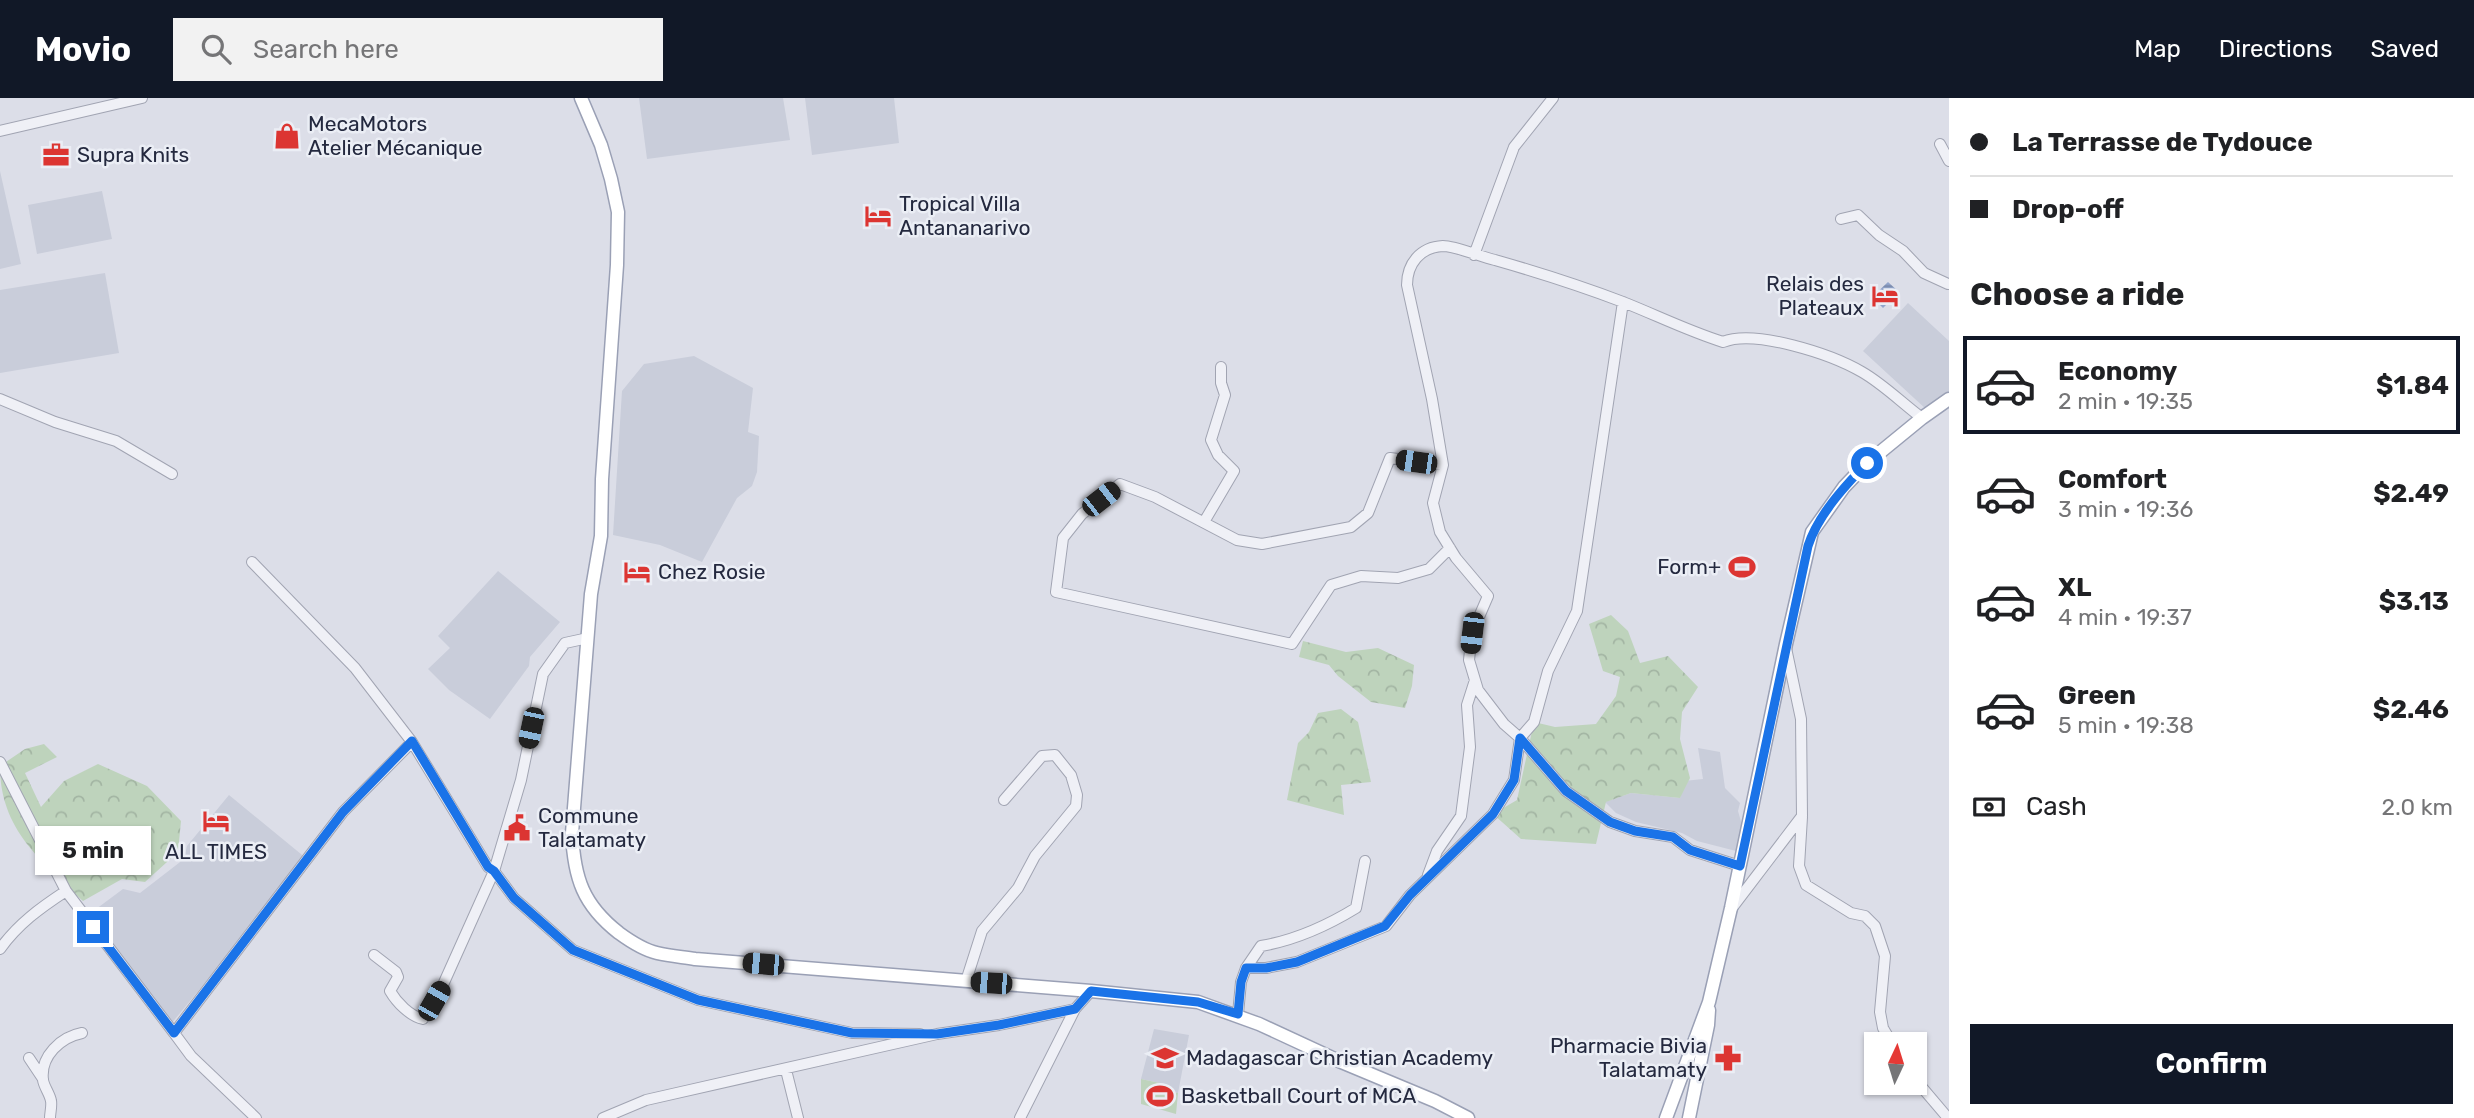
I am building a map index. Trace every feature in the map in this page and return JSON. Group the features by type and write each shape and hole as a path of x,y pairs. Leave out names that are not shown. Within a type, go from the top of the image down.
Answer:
{"main road":[{"path":"581,98 601,145 618,212 601,536 592,594 572,842 579,882 584,895 600,918 629,941 655,953 695,959 1198,1002 1238,1014 1468,1118"},
{"path":"1709,1002 1708,1025 1689,1115 1667,1115 1709,1002 1812,532 1844,487 1886,446 1949,399"}],"street":[{"path":"0,131 142,98"},
{"path":"1474,255 1514,147 1553,98"},
{"path":"1940,144 1949,161"},
{"path":"1841,219 1858,215 1879,235 1903,251 1924,274 1949,285"},
{"path":"1740,866 1690,850 1673,837 1635,831 1610,822 1566,791 1520,738 1504,724 1478,690 1469,660 1472,633 1488,596 1440,532 1433,503 1443,465 1432,399 1407,285 1411,264 1427,251 1444,246 1623,303 1723,342 1735,337 1773,342 1819,354 1861,372 1922,418"},
{"path":"1246,968 1266,968 1297,962 1385,926 1427,879 1493,814 1514,780 1520,738 1534,722 1548,671 1577,611 1623,303"},
{"path":"1204,522 1234,471 1218,455 1211,440 1225,395 1221,383 1221,367"},
{"path":"0,399 55,422 116,441 172,474"},
{"path":"1443,465 1390,458 1368,513 1351,527 1262,544 1237,540 1155,497 1120,484 1082,514 1063,538 1056,592 1292,644 1331,585 1361,576 1398,578 1429,569 1450,548"},
{"path":"252,562 355,668 412,741 488,867 514,898 573,950 698,1000 852,1033 937,1034"},
{"path":"374,955 396,972 398,977 390,991 393,997 410,1014 423,1020 442,987 494,871 521,780 543,674 565,643 588,638"},
{"path":"1786,644 1801,719 1802,816 1799,866 1807,885 1851,913 1865,916 1875,926 1885,956 1880,1012 1886,1032"},
{"path":"1427,879 1437,851 1461,816 1470,747 1467,705 1475,679"},
{"path":"174,1033 343,812 412,741"},
{"path":"966,981 982,931 1018,888 1035,856 1076,806 1077,795 1071,775 1055,755 1042,756 1004,800"},
{"path":"0,762 66,891 191,1056 256,1118"},
{"path":"1731,908 1802,816"},
{"path":"1238,1014 1241,982 1246,968 1261,946 1285,942 1323,928 1356,908 1365,861"},
{"path":"0,949 15,929 66,891"},
{"path":"1020,1118 1075,1009 1091,991"},
{"path":"603,1118 646,1100 937,1034 999,1025 1075,1009"},
{"path":"43,1079 47,1058 60,1042 82,1033"},
{"path":"29,1058 43,1079 51,1102 50,1118"},
{"path":"786,1070 798,1118"},
{"path":"1927,1093 1948,1118"}],"shaded area":[{"path":"639,98 783,98 790,140 647,159"},
{"path":"805,98 894,98 899,143 812,155"},
{"path":"0,171 21,264 0,269"},
{"path":"102,191 112,239 37,254 28,205"},
{"path":"105,273 119,353 0,373 0,290"},
{"path":"1908,303 1949,341 1949,394 1927,410 1863,351"},
{"path":"694,356 753,388 748,432 759,436 757,472 752,486 737,498 702,562 660,545 613,535 622,391 644,364"},
{"path":"498,571 560,622 530,657 529,666 490,719 449,690 428,669 450,648 438,636"},
{"path":"1698,748 1720,752 1725,788 1740,803 1740,852 1697,841 1682,833 1636,822 1616,813 1605,802 1631,793 1680,798 1684,781 1703,779"},
{"path":"229,795 307,859 171,1024 88,915 123,889 140,893 184,859 187,846"},
{"name":"Madagascar Christian Academy","path":"1154,1029 1189,1035 1178,1093 1160,1091 1160,1083 1141,1079"}],"green space":[{"path":"1611,615 1628,631 1640,663 1668,656 1698,687 1682,712 1680,739 1690,778 1680,798 1631,793 1606,802 1596,844 1521,839 1493,814 1517,800 1534,722 1555,727 1596,724 1616,696 1620,677 1603,671 1589,624"},
{"path":"1303,641 1346,652 1378,648 1414,665 1412,686 1405,708 1371,702 1338,676 1329,665 1299,657"},
{"path":"1341,709 1358,722 1371,782 1341,785 1344,815 1287,800 1298,743 1309,732 1318,713"},
{"path":"44,744 57,757 25,773 41,807 64,781 98,764 147,786 181,821 178,852 145,882 122,879 83,901 52,872 26,842 7,808 2,788 0,766 25,749"},
{"name":"Basketball Court of MCA","path":"1141,1079 1160,1083 1160,1091 1178,1093 1176,1114 1141,1104"}],"water":[{"path":"1888,282 1899,292 1883,308 1872,297"}],"place":[{"name":"MecaMotors Atelier Mécanique","path":"287,136"},
{"name":"Supra Knits","path":"56,155"},
{"name":"Tropical Villa Antananarivo","path":"878,216"},
{"name":"Relais des Plateaux","path":"1885,296"},
{"name":"Form+","path":"1742,567"},
{"name":"Chez Rosie","path":"637,572"},
{"name":"ALL TIMES","path":"216,821"},
{"name":"Commune Talatamaty","path":"517,828"},
{"name":"Madagascar Christian Academy","path":"1165,1058"},
{"name":"Pharmacie Bivia Talatamaty","path":"1728,1058"},
{"name":"Basketball Court of MCA","path":"1160,1096"}],"route":[{"path":"93,927 174,1033 343,812 412,741 488,867 514,898 573,950 698,1000 852,1033 937,1034 999,1025 1075,1009 1091,991 1198,1002 1238,1014 1241,982 1246,968 1266,968 1297,962 1385,926 1410,895 1493,814 1514,780 1520,738 1566,791 1610,822 1635,831 1673,837 1690,850 1740,866 1812,532 1844,487 1867,463"}]}
